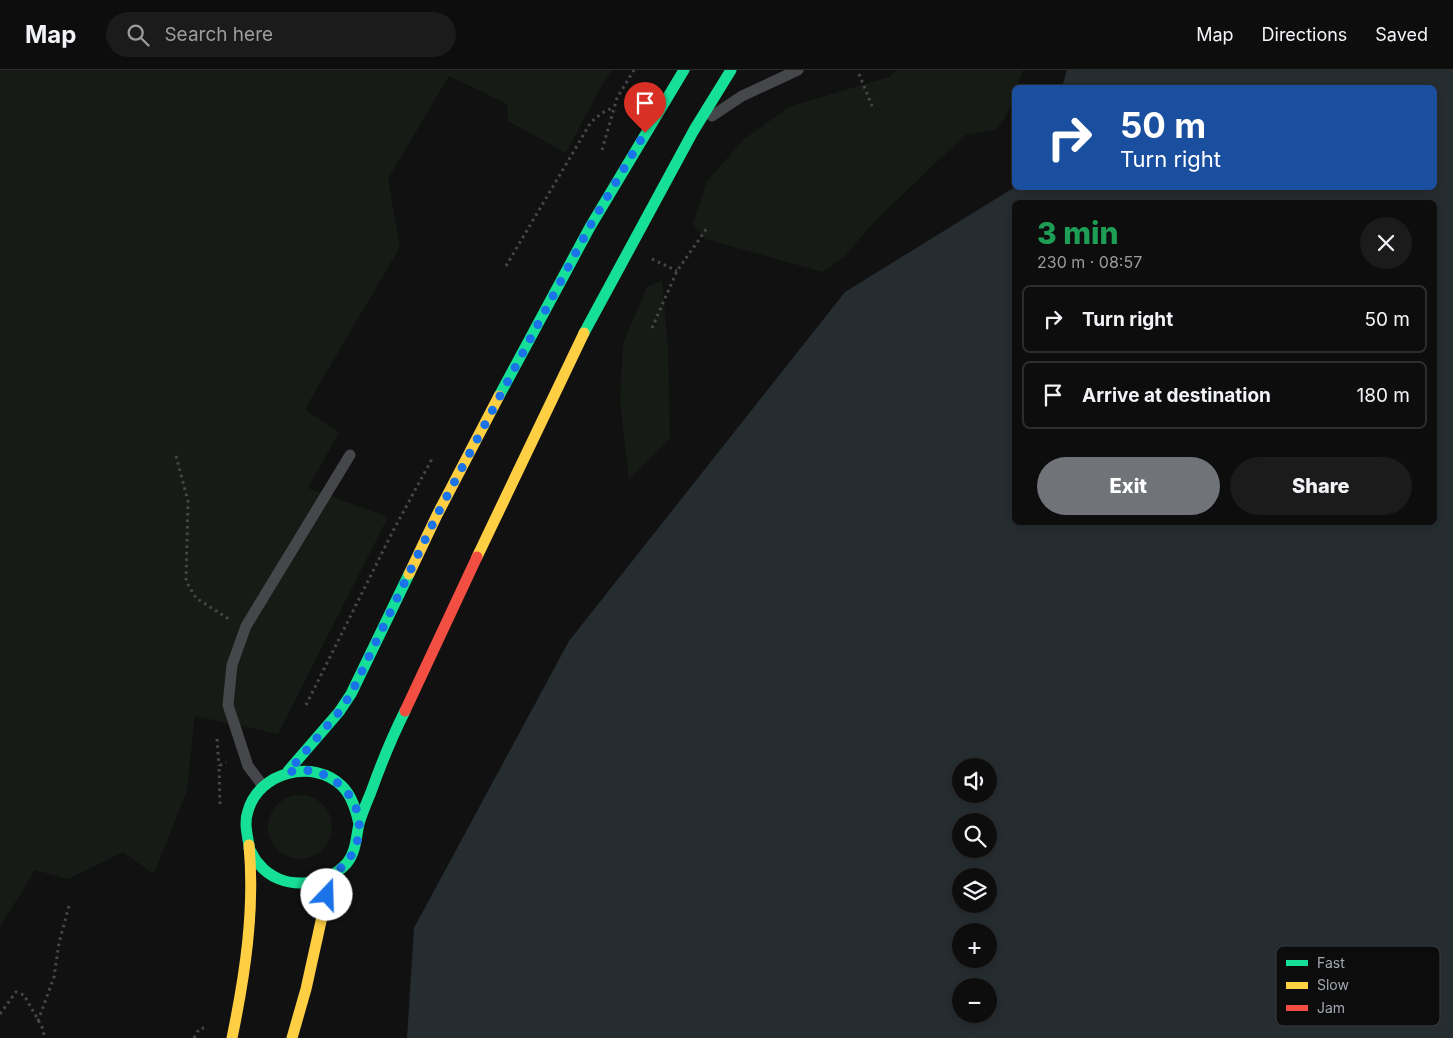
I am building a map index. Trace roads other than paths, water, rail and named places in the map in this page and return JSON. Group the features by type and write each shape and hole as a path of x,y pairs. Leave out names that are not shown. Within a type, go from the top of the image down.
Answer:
{"main road":[{"path":"288,772 339,712 351,694 437,515 535,328 590,226 684,70"},
{"path":"249,848 259,865 274,877 293,883 313,883 331,876 346,863 356,845 359,824 389,744 578,345 629,247 694,130 731,70"},
{"path":"232,1038 243,987 249,922 249,848 245,828 248,809 257,792 271,780 288,772 305,770 322,773 336,781 349,793 356,808 359,824"},
{"path":"292,1038 302,1007 331,876"}],"lane":[{"path":"694,130 742,96 798,70"},
{"path":"263,787 248,766 228,706 232,665 246,626 350,455"}]}
